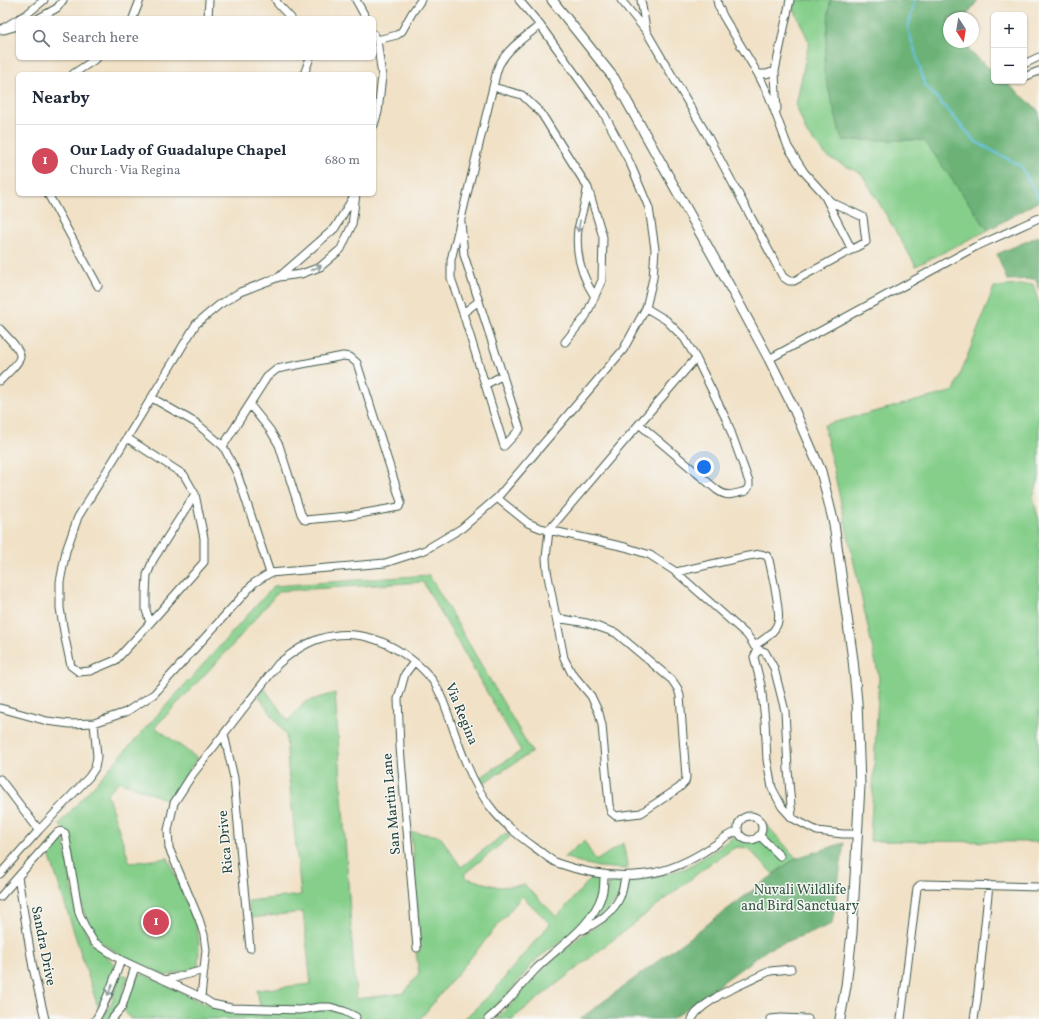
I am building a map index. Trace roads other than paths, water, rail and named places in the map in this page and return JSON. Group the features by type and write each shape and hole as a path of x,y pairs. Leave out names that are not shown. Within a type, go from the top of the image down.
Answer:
{"street":[{"path":"23,16 44,0"},
{"path":"43,16 57,8 63,0"},
{"path":"134,16 140,0"},
{"path":"208,16 209,0"},
{"path":"276,0 289,16"},
{"path":"356,0 365,16"},
{"path":"376,118 382,76 376,37 397,35 402,31 421,0"},
{"path":"0,708 47,721 70,724 94,723 126,712 154,694 254,583 270,573 384,563 425,550 462,528 497,498 623,350 646,308 653,278 655,249 649,208 630,163 604,114 540,25 519,0"},
{"path":"552,0 614,78 769,359 793,407 821,472 834,524 853,660 857,702 860,785 852,933 846,986 840,1019"},
{"path":"622,0 646,31 707,135 783,277 789,281 794,281 866,242 863,217 831,202 804,172 788,147 770,96 723,16 717,0"},
{"path":"641,0 646,31"},
{"path":"778,119 776,71 790,0"},
{"path":"0,30 16,20"},
{"path":"460,222 464,255 520,429 504,446 451,278 451,260 460,222 493,87 499,66 506,55 517,43 540,25"},
{"path":"0,30 16,26"},
{"path":"1027,63 1039,57"},
{"path":"76,72 94,60"},
{"path":"305,72 309,60"},
{"path":"758,74 766,74 776,71"},
{"path":"1027,76 1039,72"},
{"path":"493,87 522,95 541,113 588,188 603,237 602,280 586,316 565,342"},
{"path":"588,188 578,230 578,251 588,286 595,297"},
{"path":"823,193 852,250"},
{"path":"49,196 98,286"},
{"path":"279,277 335,228 355,196"},
{"path":"127,438 184,475 195,494 204,538 204,562 150,624 116,660 90,671 79,672 71,666 60,608 60,582 66,551 78,517 196,324 219,305 240,292 279,277 301,274 320,267 341,248 352,225 356,196"},
{"path":"769,359 976,248 1039,218"},
{"path":"463,313 479,301"},
{"path":"639,424 722,494 727,495 746,490 749,482 727,421 696,358 684,338 666,320 646,308"},
{"path":"0,329 19,350 20,356 17,364 0,381"},
{"path":"223,446 268,377 277,369 343,356 350,357 357,363 401,502 399,507 348,516 305,520 301,514 279,445 270,430 250,405"},
{"path":"556,618 587,623 616,633 672,680 678,689 680,696 686,777 685,782 679,788 641,814 616,816 611,812 602,725 591,696 571,672 564,658 556,618 547,571 546,558 549,530 696,358"},
{"path":"485,385 503,375"},
{"path":"152,398 196,423 223,446 237,473 270,573"},
{"path":"150,624 146,610 147,575 153,560 195,494"},
{"path":"497,498 528,523 540,528 625,547 650,555 676,572 747,635 756,649 765,652 774,668 785,711 792,818"},
{"path":"676,572 748,556 761,554 767,556 776,592 778,621 774,629 756,649 754,657 761,685 767,760 772,788 782,808 792,818 817,831 857,834"},
{"name":"Via Regina","path":"201,998 206,950 204,935 199,919 169,848 168,830 174,803 192,775 278,664 295,651 319,639 341,635 373,638 404,654 426,671 434,682 441,696 476,786 486,802 503,823 521,838 556,862 581,870 604,874 625,876 647,874 678,866 699,855 726,836 738,831"},
{"name":"San Martin Lane","path":"414,662 405,674 398,699 400,747 417,948"},
{"path":"0,874 89,777 95,768 97,756 94,723"},
{"name":"Rica Drive","path":"224,734 234,778 240,858 250,948"},
{"path":"0,779 39,830"},
{"path":"752,816 759,820 761,823 761,831 759,835 753,839 746,839 740,834 738,831 739,823 744,817 752,816"},
{"path":"0,897 58,831 61,831 65,833 79,913 86,929 94,942 121,960 212,1004 231,1008 300,1010 330,1007 344,1011 356,1017"},
{"path":"759,835 780,856"},
{"path":"488,1019 547,958 579,932 588,922 596,910 603,894 604,874"},
{"path":"579,932 599,921 615,907 621,896 625,876"},
{"name":"Sandra Drive","path":"18,877 33,968 45,1019"},
{"path":"901,1019 917,888 920,885 1039,887"},
{"path":"974,1019 989,886"},
{"path":"96,1019 111,987 121,960"},
{"path":"112,1019 122,1007 135,967"},
{"path":"164,980 204,970"},
{"path":"692,1019 705,1005 721,994 770,971 790,970"},
{"path":"770,1019 808,1019"}],"waterway":[{"path":"915,0 908,28 925,85 976,142 1021,166 1039,199"}],"place":[{"name":"Our Lady of Guadalupe Chapel","path":"156,922"}],"park label":[{"name":"Nuvali Wildlife and Bird Sanctuary","path":"800,898"}]}
